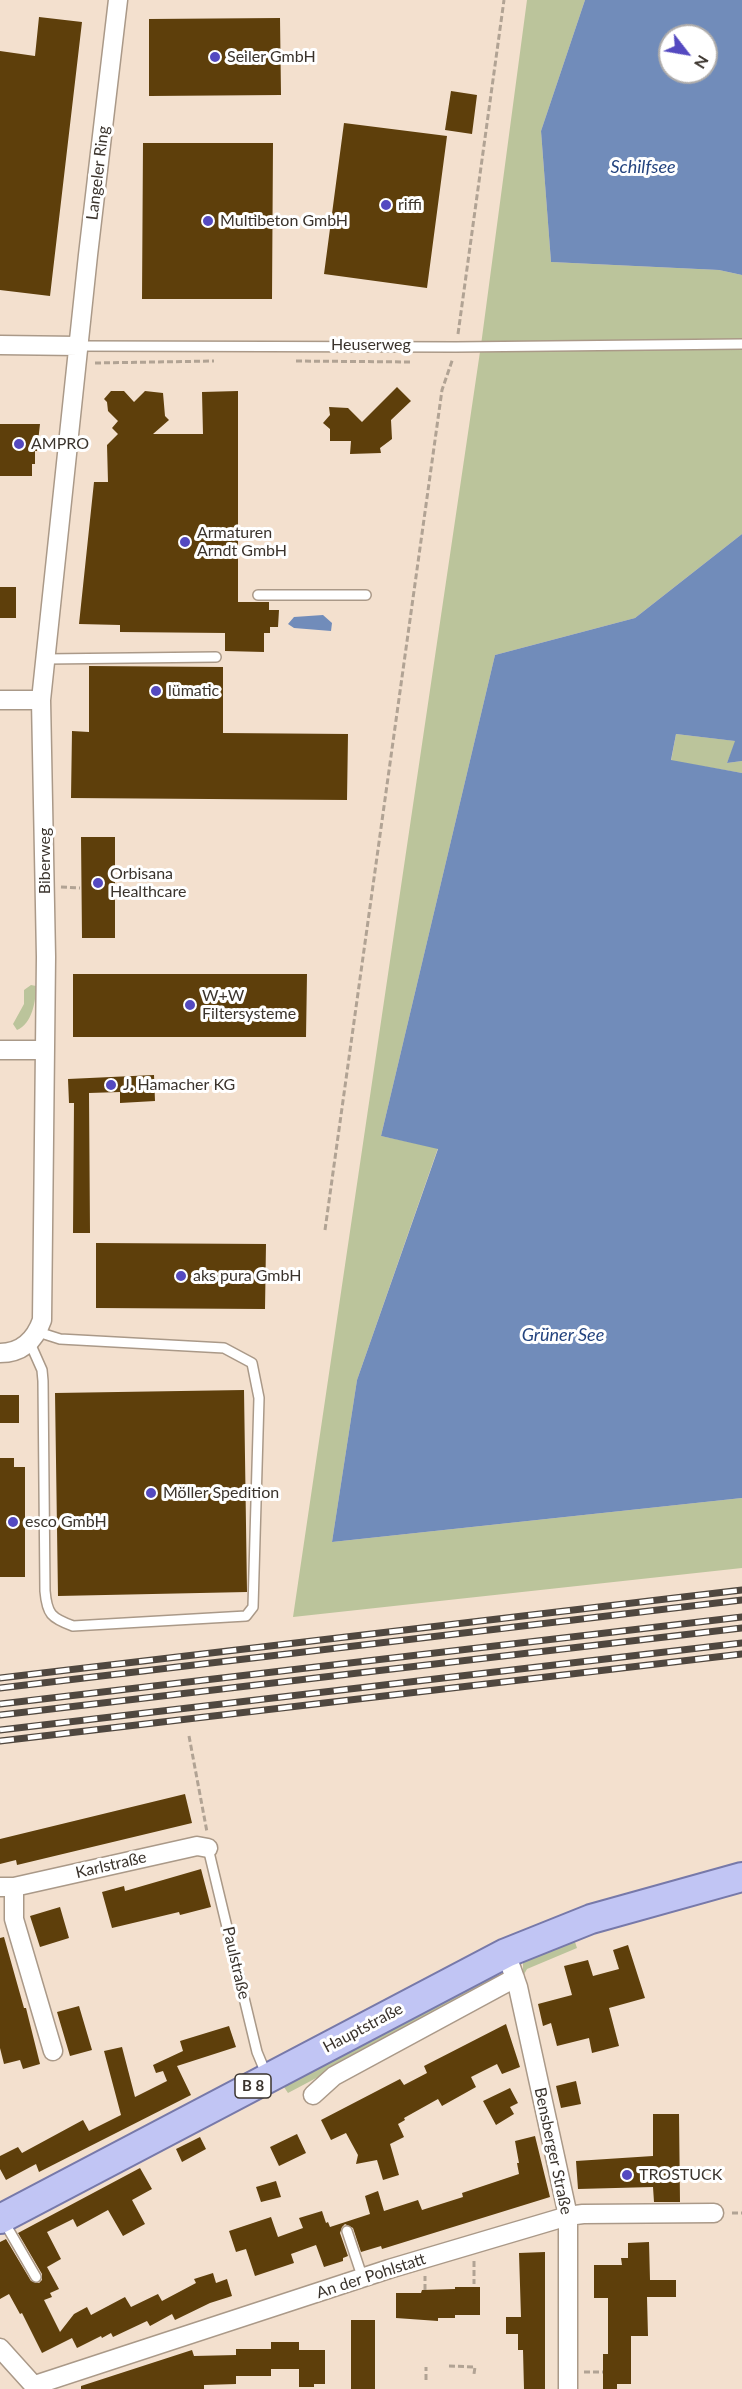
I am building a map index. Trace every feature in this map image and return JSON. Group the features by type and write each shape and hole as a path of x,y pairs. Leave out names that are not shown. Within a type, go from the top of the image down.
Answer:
{"main road":[{"name":"Hauptstraße","path":"1,2219 268,2078 511,1965 591,1919 742,1877"}],"street":[{"name":"Langeler Ring","path":"78,354 118,0"},
{"name":"Heuserweg","path":"0,345 78,354"},
{"name":"Biberweg","path":"34,1337 42,1320 45,820 42,700 78,354"},
{"path":"0,700 42,700"},
{"path":"0,1050 44,1050"},
{"path":"0,1353 19,1349 34,1337"},
{"name":"Karlstraße","path":"53,2051 7,1887 197,1846 208,1848"},
{"name":"Hauptstraße","path":"313,2095 334,2076 511,1965"},
{"name":"Bensberger Straße","path":"511,1965 568,2216 568,2389"},
{"name":"An der Pohlstatt","path":"36,2387 363,2278 568,2216 714,2213"},
{"path":"0,2348 36,2387"}],"lane":[{"name":"Heuserweg","path":"78,354 742,344"},
{"path":"258,595 366,595"},
{"path":"46,659 216,657"},
{"path":"34,1337 224,1348 252,1363 259,1398 259,1421 254,1607 246,1616 73,1626 55,1619 46,1607 45,1406 42,1370 34,1337"},
{"name":"Paulstraße","path":"208,1848 257,2052 268,2078"},
{"path":"1,2219 36,2277"},
{"path":"347,2230 363,2278"}],"path":[{"path":"325,1230 442,390 456,347 504,0"},
{"path":"78,354 223,361"},
{"path":"291,361 418,362"},
{"path":"441,362 453,362"},
{"path":"189,1736 208,1848"},
{"path":"449,2366 474,2367 474,2374"},
{"path":"426,2367 426,2380"}],"green space":[{"path":"527,0 585,0 541,131 551,262 719,270 742,275 742,534 635,618 495,655 381,1136 438,1148 357,1380 332,1542 742,1498 742,1568 293,1617 481,345"},
{"path":"676,734 736,741 727,763 742,761 742,773 671,761"},
{"path":"31,985 36,986 32,1011 26,1023 17,1030 13,1024 24,1004 24,990"},
{"path":"574,1939 577,1948 527,1969 523,1976 523,1959"},
{"path":"491,1973 505,1978 288,2093 282,2084"}],"water":[{"name":"Schilfsee","path":"585,0 742,0 742,275 719,270 551,262 541,131"},
{"name":"Grüner See","path":"742,534 742,761 727,763 735,741 676,734 671,760 742,773 742,1498 332,1542 357,1380 438,1149 381,1136 495,655 635,618"},
{"path":"323,615 332,623 331,631 294,628 288,624 294,617"}],"building":[{"path":"39,17 82,22 50,296 0,290 0,51 35,56"},
{"name":"Seiler GmbH","path":"280,18 281,95 149,96 149,19"},
{"path":"451,91 477,95 472,134 445,130"},
{"name":"riffi","path":"344,123 447,136 427,288 324,274"},
{"name":"Multibeton GmbH","path":"143,143 273,143 272,299 142,299"},
{"path":"397,387 411,401 391,420 392,439 380,448 381,453 350,454 351,441 330,441 330,429 323,423 330,415 329,407 348,408 362,422"},
{"path":"111,391 124,391 134,402 145,391 163,393 165,416 169,420 153,434 203,434 202,392 238,391 238,602 269,602 269,610 279,610 278,627 270,627 270,633 264,633 264,652 225,651 225,633 120,632 120,625 79,624 94,482 108,482 107,445 118,434 112,428 118,421 108,411 107,402 104,399"},
{"name":"AMPRO","path":"0,424 40,424 35,464 32,464 32,476 0,476"},
{"path":"0,587 16,587 16,618 0,618"},
{"path":"89,666 223,667 223,733 348,734 347,800 71,798 72,731 89,732"},
{"name":"Orbisana Healthcare","path":"81,837 115,837 115,938 82,938"},
{"name":"W+W Filtersysteme","path":"73,974 307,974 306,1037 73,1037"},
{"path":"154,1075 155,1101 120,1103 120,1092 89,1093 90,1233 73,1233 74,1103 69,1103 68,1079"},
{"name":"aks pura GmbH","path":"96,1243 266,1244 265,1309 96,1308"},
{"name":"Möller Spedition","path":"244,1390 247,1592 58,1596 55,1393"},
{"path":"0,1395 19,1395 19,1423 0,1423"},
{"name":"esco GmbH","path":"0,1458 14,1458 14,1467 25,1467 25,1577 0,1577"},
{"path":"185,1794 192,1823 17,1865 16,1860 0,1864 0,1839"},
{"path":"201,1869 211,1907 112,1928 102,1892 124,1886 125,1891"},
{"path":"60,1907 69,1938 40,1947 30,1916"},
{"path":"4,1937 24,2008 26,2008 40,2064 23,2069 20,2060 4,2064 0,2048 0,1938"},
{"path":"628,1945 645,1998 609,2008 619,2046 592,2053 589,2038 557,2046 551,2023 543,2026 538,2004 572,1995 564,1966 588,1960 593,1976 619,1969 613,1950"},
{"path":"79,2006 92,2050 70,2056 57,2012"},
{"path":"506,2024 520,2067 502,2074 497,2064 471,2077 476,2087 442,2106 438,2099 404,2118 405,2120 398,2124 404,2137 390,2144 399,2175 383,2180 377,2160 356,2164 358,2155 346,2133 331,2140 321,2120 400,2079 404,2085 427,2073 424,2066"},
{"path":"229,2026 236,2047 177,2066 191,2095 39,2172 36,2164 6,2180 0,2169 0,2156 18,2147 22,2153 83,2120 89,2131 121,2115 104,2051 122,2047 135,2097 167,2081 163,2071 156,2073 153,2065 183,2051 180,2041"},
{"path":"576,2081 581,2104 561,2108 556,2086"},
{"path":"510,2088 518,2103 510,2107 514,2114 496,2125 483,2101"},
{"path":"653,2114 679,2114 680,2202 654,2202 653,2187 578,2189 576,2161 653,2156"},
{"path":"297,2134 306,2153 279,2166 270,2147"},
{"path":"535,2136 550,2197 382,2249 381,2246 361,2252 353,2228 345,2224 340,2233 348,2256 343,2258 343,2261 324,2267 316,2245 291,2254 294,2263 255,2276 246,2249 236,2252 229,2231 271,2217 278,2237 303,2228 299,2218 322,2211 330,2227 370,2214 365,2196 378,2191 384,2211 418,2200 422,2210 463,2197 462,2193 519,2174 515,2141"},
{"path":"200,2137 206,2149 182,2162 176,2149"},
{"path":"140,2168 152,2189 132,2200 145,2224 123,2236 108,2210 77,2227 73,2219 47,2232 61,2259 47,2267 59,2289 50,2293 52,2297 44,2300 60,2332 74,2314 87,2307 91,2315 125,2297 131,2307 158,2294 162,2301 196,2283 194,2279 213,2273 216,2283 227,2279 232,2296 210,2303 175,2320 172,2314 150,2326 147,2321 113,2337 111,2333 102,2338 101,2336 77,2348 72,2338 42,2353 22,2313 20,2314 9,2294 0,2299 0,2242 6,2239 31,2281 39,2283 42,2280 42,2274 18,2233"},
{"path":"276,2181 281,2197 261,2202 256,2187"},
{"path":"649,2242 650,2280 676,2280 676,2297 647,2297 648,2336 631,2336 631,2384 617,2384 617,2389 603,2389 603,2354 608,2354 608,2298 594,2298 594,2265 622,2265 621,2258 628,2258 628,2243"},
{"path":"545,2252 545,2389 524,2389 523,2350 518,2350 518,2334 506,2334 506,2317 521,2317 519,2253"},
{"path":"455,2287 480,2287 480,2315 455,2315 455,2318 438,2318 438,2321 396,2318 396,2293 421,2293 422,2290 455,2289"},
{"path":"351,2320 375,2320 375,2389 351,2389"},
{"path":"271,2342 299,2342 299,2350 325,2350 325,2384 299,2387 299,2369 271,2369 271,2376 236,2376 236,2384 204,2385 204,2389 81,2389 81,2386 192,2350 194,2356 236,2355 236,2349 271,2349"}],"railway":[{"path":"0,1678 742,1590"},
{"path":"0,1688 742,1600"},
{"path":"0,1704 742,1617"},
{"path":"0,1715 742,1628"},
{"path":"0,1730 742,1643"},
{"path":"0,1741 742,1654"}],"place":[{"name":"Seiler GmbH","path":"215,57"},
{"name":"riffi","path":"386,205"},
{"name":"Multibeton GmbH","path":"208,221"},
{"name":"AMPRO","path":"19,444"},
{"name":"Armaturen Arndt GmbH","path":"185,542"},
{"name":"lümatic","path":"156,691"},
{"name":"Orbisana Healthcare","path":"98,883"},
{"name":"W+W Filtersysteme","path":"190,1005"},
{"name":"J. Hamacher KG","path":"111,1085"},
{"name":"aks pura GmbH","path":"181,1276"},
{"name":"Möller Spedition","path":"151,1493"},
{"name":"esco GmbH","path":"13,1522"},
{"name":"TROSTUCK","path":"627,2175"}]}
